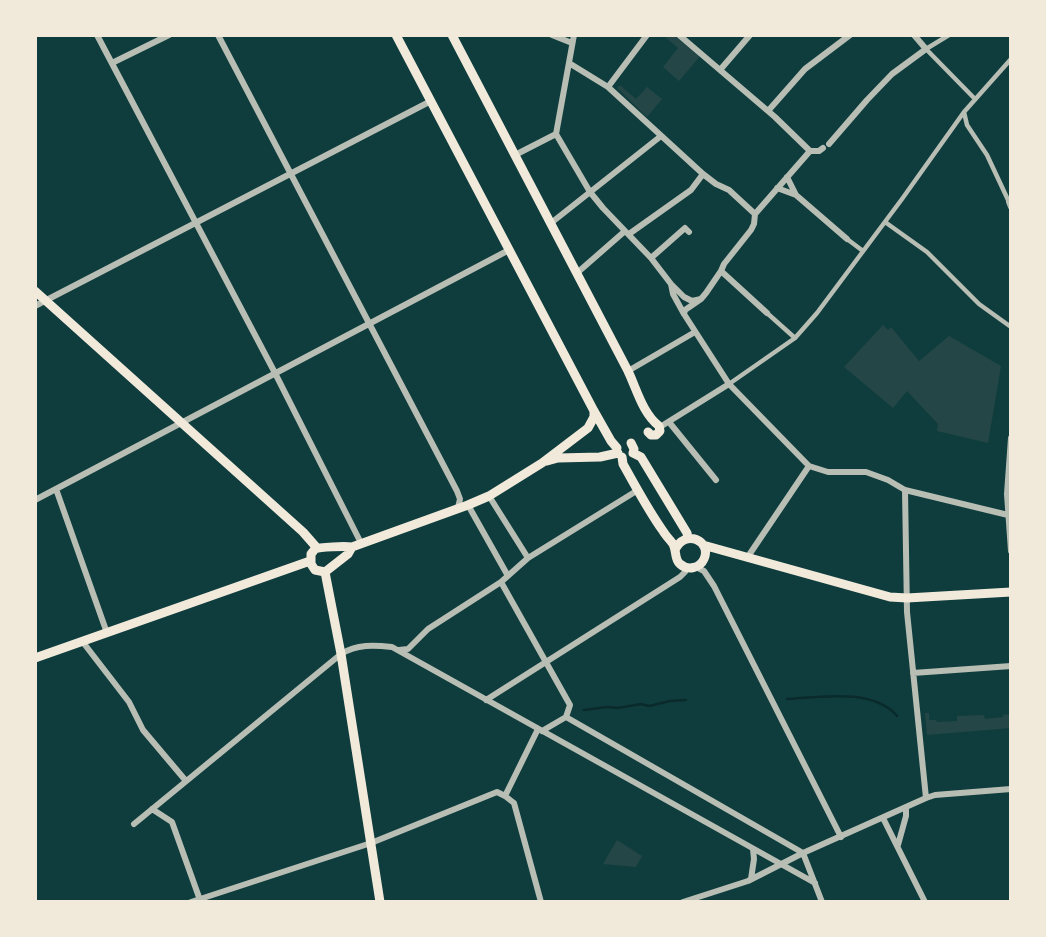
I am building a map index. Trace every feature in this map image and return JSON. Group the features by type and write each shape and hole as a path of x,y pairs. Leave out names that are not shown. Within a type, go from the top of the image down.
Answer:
{"main road":[{"path":"396,35 594,411 675,550 678,562 685,567 696,567 702,562 704,550 696,539 688,538 680,542 675,550"},
{"path":"453,35 646,410 661,424"},
{"path":"35,291 306,535 317,548"},
{"path":"356,545 326,572 315,570 310,561 317,548 356,545 489,496 542,463 588,428 594,411"},
{"path":"542,463 558,458 600,457 619,452 628,457 632,448 648,432 648,426 661,424"},
{"path":"619,452 619,443 623,441 641,457 688,538"},
{"path":"330,549 335,563"},
{"path":"704,550 734,554 890,597 1011,592"},
{"path":"35,658 310,561"},
{"path":"326,572 380,902"}],"street":[{"path":"97,35 275,373 356,545"},
{"path":"112,63 169,35"},
{"path":"218,35 457,491 460,499 458,508"},
{"path":"552,35 572,43"},
{"path":"574,35 556,134 590,192 684,297 692,301 701,299"},
{"path":"607,87 647,35"},
{"path":"679,35 775,117 810,152"},
{"path":"720,70 750,35"},
{"path":"768,111 805,69 850,35"},
{"path":"914,35 975,99"},
{"path":"684,314 685,310 701,299 751,230 755,214 810,152 819,151 826,146 892,74 948,35"},
{"path":"716,480 661,424 729,384 795,338 885,222 964,111 1011,59"},
{"path":"569,63 607,87 703,174 729,190 755,214"},
{"path":"35,306 431,101"},
{"path":"964,111 967,125 987,155 1010,203"},
{"path":"515,155 556,134"},
{"path":"551,223 661,136"},
{"path":"577,273 627,233 691,190 703,174"},
{"path":"787,177 796,195"},
{"path":"777,188 796,195 863,251"},
{"path":"885,222 927,251 979,303 1011,327"},
{"path":"651,258 685,228 689,232"},
{"path":"35,500 509,250"},
{"path":"721,271 795,338"},
{"path":"671,284 673,294 684,314 729,384 808,466 828,472 866,472 905,490 1007,515"},
{"path":"628,371 695,332"},
{"path":"1011,438 1007,494 1011,551"},
{"path":"747,558 808,466"},
{"path":"56,489 107,633"},
{"path":"397,651 408,649 428,629 501,582 528,558 638,490"},
{"path":"905,490 906,598 926,798"},
{"path":"489,496 528,558"},
{"path":"468,505 508,576"},
{"path":"486,700 680,577 685,572 685,567"},
{"path":"696,567 704,571 714,586 841,837"},
{"path":"501,582 570,705 566,717 540,730 505,796"},
{"path":"82,641 129,702 144,730 187,781"},
{"path":"134,824 341,654 372,645 392,647 815,883"},
{"path":"913,673 1011,666"},
{"path":"566,717 803,853 822,902"},
{"path":"683,902 751,879 926,798 1011,789"},
{"path":"191,902 372,843 497,792 514,803 541,902"},
{"path":"898,845 906,807"},
{"path":"152,809 172,822 200,901"},
{"path":"883,818 925,902"},
{"path":"751,879 753,849"}],"shaded area":[{"path":"663,35 673,35 701,55 679,81 663,67 678,48"},
{"path":"620,85 636,99 647,87 662,99 647,117 617,88"},
{"path":"883,325 888,330 891,327 919,361 949,336 1001,366 988,443 937,431 938,424 907,391 893,408 844,367"},
{"path":"925,713 929,713 929,720 937,722 957,721 957,716 984,715 985,719 1011,714 1011,728 927,735"},
{"path":"617,840 642,856 636,867 603,864"}],"waterway":[{"path":"787,699 830,696 860,698 887,707 897,716"},
{"path":"584,710 641,704 649,706 686,700"}]}
